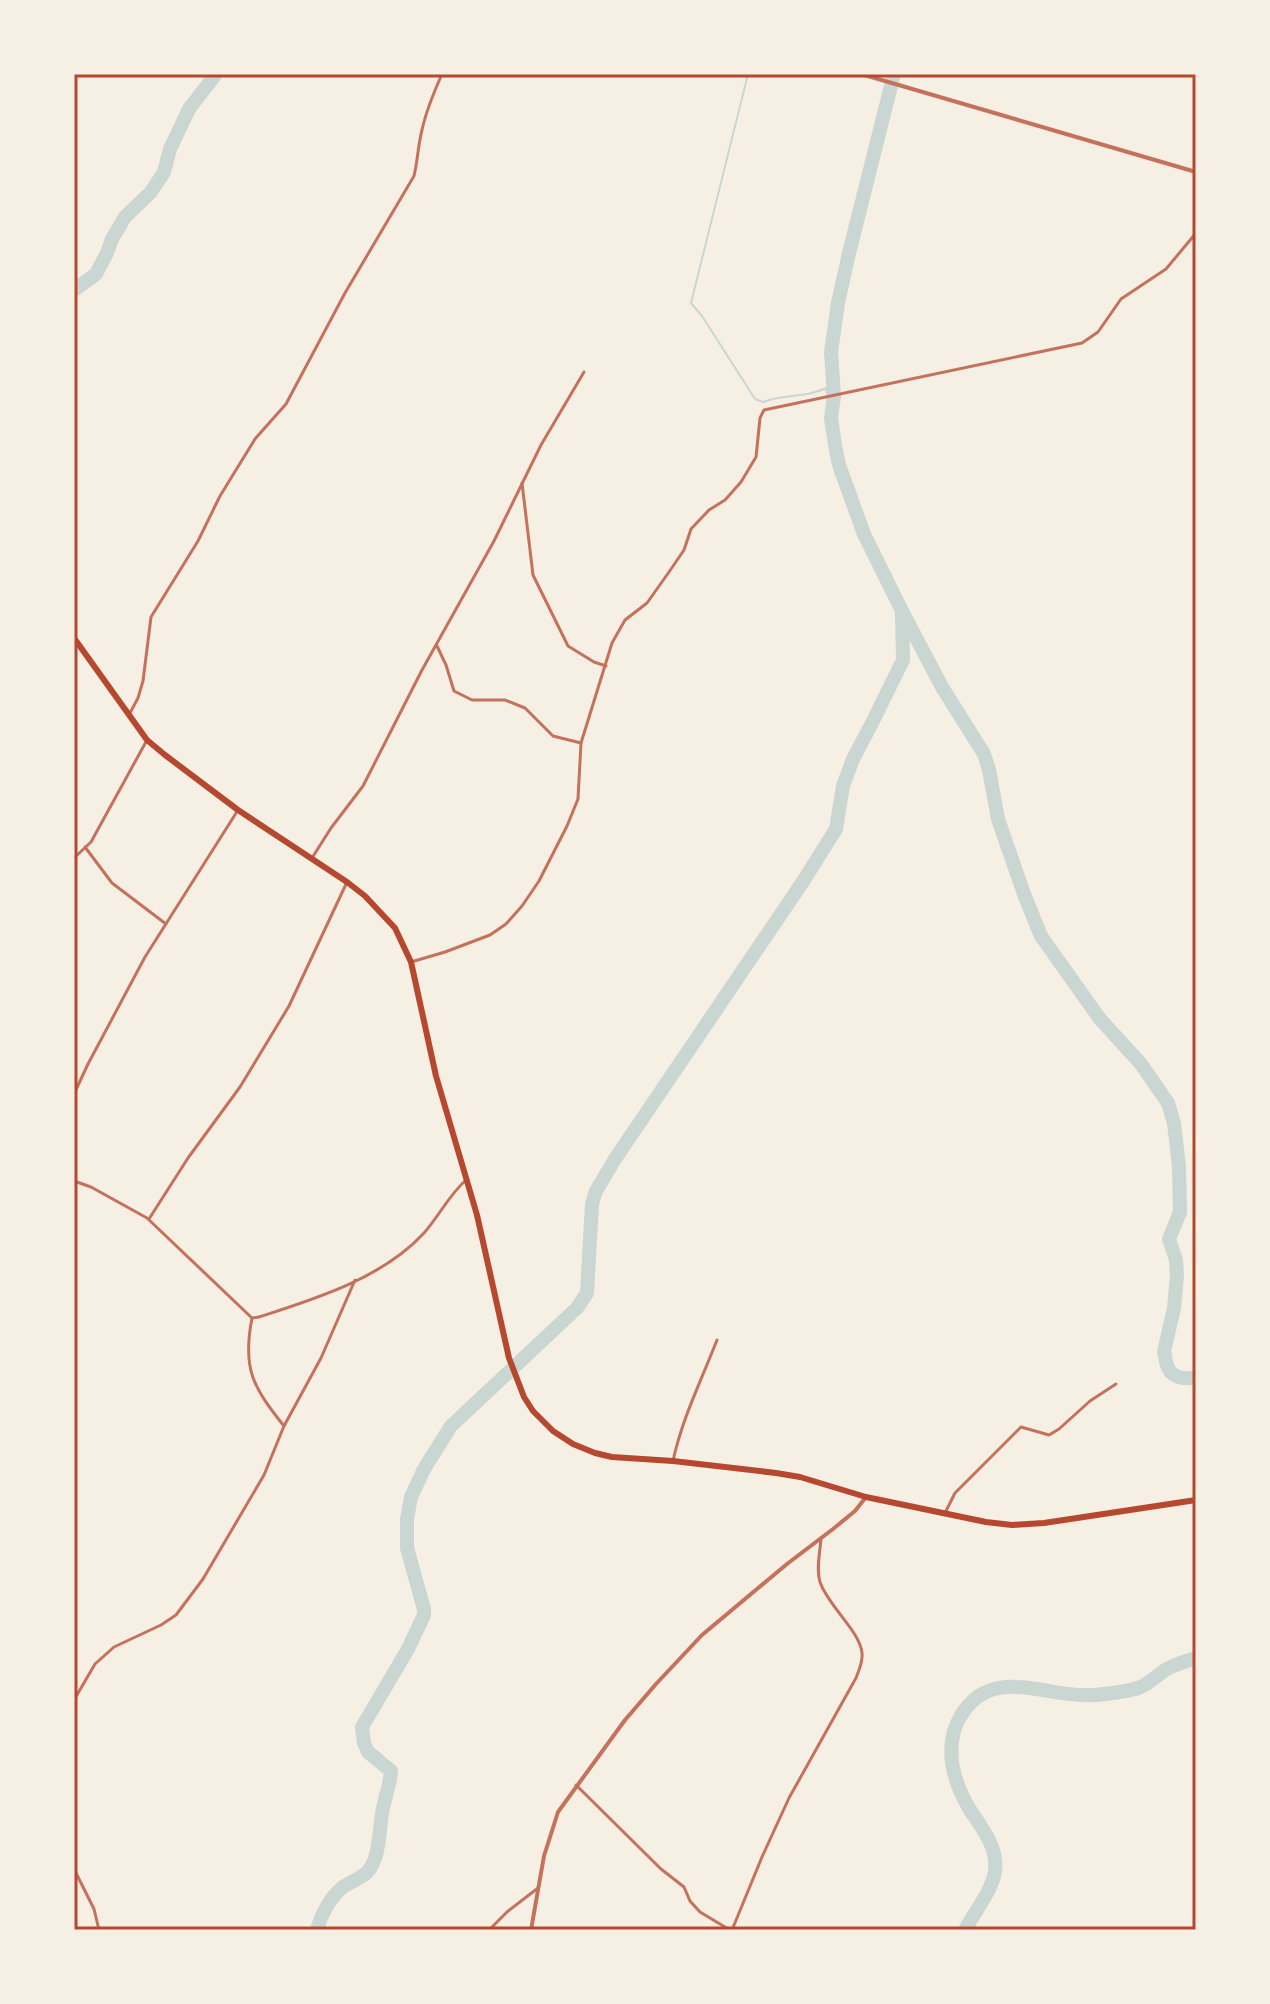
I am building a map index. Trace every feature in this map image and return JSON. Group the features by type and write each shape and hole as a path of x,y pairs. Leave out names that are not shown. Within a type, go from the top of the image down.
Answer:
{"main road":[{"path":"74,638 147,740 238,810 347,882 395,928 411,962 436,1076 485,1246 509,1358 524,1397 553,1431 573,1444 612,1457 776,1473 866,1497 1012,1525 1196,1500"}],"street":[{"path":"130,713 143,681 151,617 255,439 286,404 345,293 414,176 421,131 442,74"},
{"path":"861,74 1196,172"},
{"path":"411,962 490,935 506,924 539,881 578,799 581,743 612,643 625,620 647,603 684,550 691,529 741,482 756,457 760,418 764,410 1082,343 1098,332 1121,299 1166,269 1196,233"},
{"path":"312,858 363,786 422,670 494,541 541,445 584,372"},
{"path":"522,483 533,575 568,646 606,666"},
{"path":"437,646 454,691 472,700 505,700 525,708 553,736 581,743"},
{"path":"74,858 91,842 147,740"},
{"path":"74,1094 121,1001 238,810"},
{"path":"85,847 112,883 166,924"},
{"path":"149,1219 188,1158 240,1087 289,1006 347,882"},
{"path":"252,1318 311,1300 388,1263 423,1234 454,1191 466,1180"},
{"path":"74,1181 149,1219 252,1318"},
{"path":"74,1700 95,1664 114,1647 176,1615 203,1579 264,1475 284,1426 321,1358 355,1280"},
{"path":"252,1318 248,1337 252,1378 265,1402 284,1426"},
{"path":"673,1461 685,1416 717,1340"},
{"path":"945,1513 955,1493 1021,1427 1049,1435 1116,1384"},
{"path":"531,1930 549,1837 558,1812 625,1720 702,1635 855,1511 866,1497"},
{"path":"576,1785 661,1869 684,1887 690,1901 700,1912 731,1930 789,1798 862,1664 861,1647 821,1583 818,1571 821,1538"},
{"path":"74,1869 94,1909 99,1930"},
{"path":"489,1930 538,1888"}],"waterway":[{"path":"74,290 96,274 125,217 151,192 164,172 170,149 189,109 216,74"},
{"path":"748,74 691,303 755,399 763,402 826,388 831,418"},
{"path":"894,74 849,253 831,352 834,396 831,418 839,465 864,534 902,611 942,687 984,754 998,819 1041,936 1100,1019 1141,1064 1168,1103 1174,1123 1179,1167 1180,1212 1169,1239 1177,1275 1174,1308 1164,1352 1171,1373 1183,1378 1196,1378"},
{"path":"317,1930 334,1896 367,1873 377,1850 391,1771 368,1752 362,1727 408,1649 424,1615 407,1548 411,1497 424,1469 451,1426 577,1308 587,1293 592,1204 596,1191 836,829 843,786 853,759 903,660 902,611"},
{"path":"965,1930 983,1901 995,1871 994,1854 988,1838 959,1788 952,1764 955,1729 972,1702 985,1692 1000,1688 1032,1688 1088,1695 1137,1689 1170,1667 1196,1658"}]}
